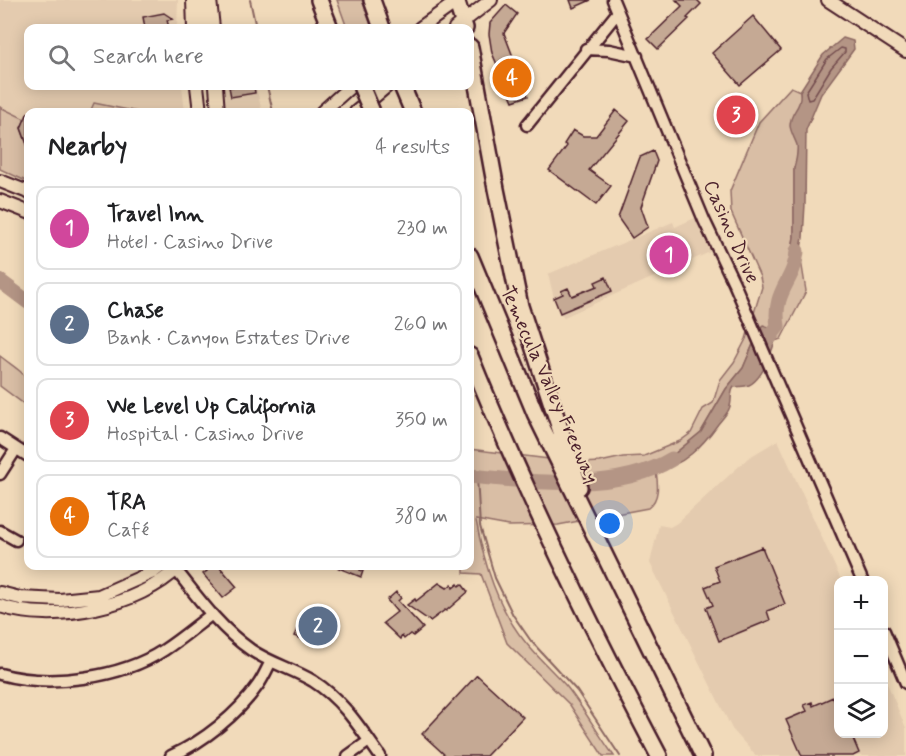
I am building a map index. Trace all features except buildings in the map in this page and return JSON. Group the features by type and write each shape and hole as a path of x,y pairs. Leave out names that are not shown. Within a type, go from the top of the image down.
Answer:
{"highway":[{"path":"319,0 328,24"},
{"path":"330,0 339,24"},
{"path":"372,0 381,24"},
{"path":"457,0 461,24"},
{"path":"474,69 520,306 600,549"},
{"path":"361,90 370,108"},
{"path":"404,90 411,108"},
{"name":"Temecula Valley Freeway","path":"474,266 535,413 703,756"},
{"path":"474,366 490,408 559,559 659,756"},
{"path":"474,392 478,399 490,408"}],"main road":[{"path":"193,0 194,24"},
{"path":"202,0 204,24"},
{"path":"210,0 213,24"},
{"path":"425,24 457,0"},
{"path":"463,24 491,0"},
{"path":"830,2 906,51"},
{"path":"197,90 200,108"},
{"path":"216,90 218,108"},
{"path":"328,108 355,90"},
{"path":"361,108 382,90"},
{"path":"0,181 24,190"},
{"path":"0,201 24,210"},
{"path":"0,593 20,598 60,600 99,596 156,570"},
{"path":"0,606 51,614 99,608 144,591 172,570"}],"street":[{"name":"Casino Drive","path":"613,0 704,220 795,421 860,576"},
{"path":"527,125 618,12"},
{"path":"586,49 609,50 637,56"},
{"path":"0,438 24,454"},
{"path":"0,474 16,449"},
{"path":"0,531 16,540"},
{"path":"178,570 212,614 231,633 252,650 314,682 338,700 357,722 380,756"},
{"path":"0,674 40,680 74,679 110,673 137,664 163,651 212,614"},
{"path":"888,640 906,683"},
{"path":"171,756 200,739 233,712 259,684 272,660"},
{"path":"348,756 369,741"}],"shaded area":[{"path":"0,0 178,0 177,24 24,24 24,90 182,90 185,108 24,108 24,162 0,141"},
{"path":"337,0 362,0 371,24 346,24"},
{"path":"791,87 800,91 797,159 794,168 794,237 789,268 797,269 800,254 806,291 781,339 775,341 772,332 760,328 743,368 726,389 701,432 673,455 655,464 657,494 648,508 558,525 509,526 476,520 488,569 507,615 536,655 567,687 614,756 603,756 570,705 507,643 481,574 464,573 464,570 474,570 474,450 581,463 600,462 623,457 644,456 680,441 691,433 703,409 713,403 720,380 734,362 746,339 762,287 760,277 731,212 730,191 759,122"},
{"path":"223,90 257,90 261,108 224,108"},
{"path":"94,103 118,108 92,108"},
{"path":"0,107 24,119 21,128 24,136 24,180 0,169"},
{"path":"695,218 710,252 564,317 560,313 548,274 673,222 675,227"},
{"path":"0,356 24,376 24,404 0,386"},
{"path":"778,440 839,576 834,576 834,738 888,738 888,685 906,728 906,756 756,756 732,729 650,563 659,525 670,527 677,523 748,458"}],"water":[{"path":"843,38 853,41 854,49 821,94 806,130 803,238 797,269 789,268 794,237 794,168 797,151 790,126 792,116 798,106 800,91 823,55"},
{"path":"763,325 769,327 775,341 766,365 758,377 749,385 734,387 727,413 692,454 666,468 656,470 655,463 673,455 701,432 726,389 743,368"}],"waterway":[{"path":"250,0 255,24"},
{"path":"268,90 272,108"},
{"path":"761,349 778,326 778,303 792,271 797,251"},
{"path":"0,281 24,299"},
{"path":"474,476 546,482 600,481 650,470 672,459"},
{"path":"477,477 480,526 495,578 513,615 531,641 577,691 620,756"}],"place":[{"name":"TRA","path":"512,78"},
{"name":"We Level Up California","path":"736,115"},
{"name":"Travel Inn","path":"669,255"},
{"name":"Chase","path":"318,626"}]}
